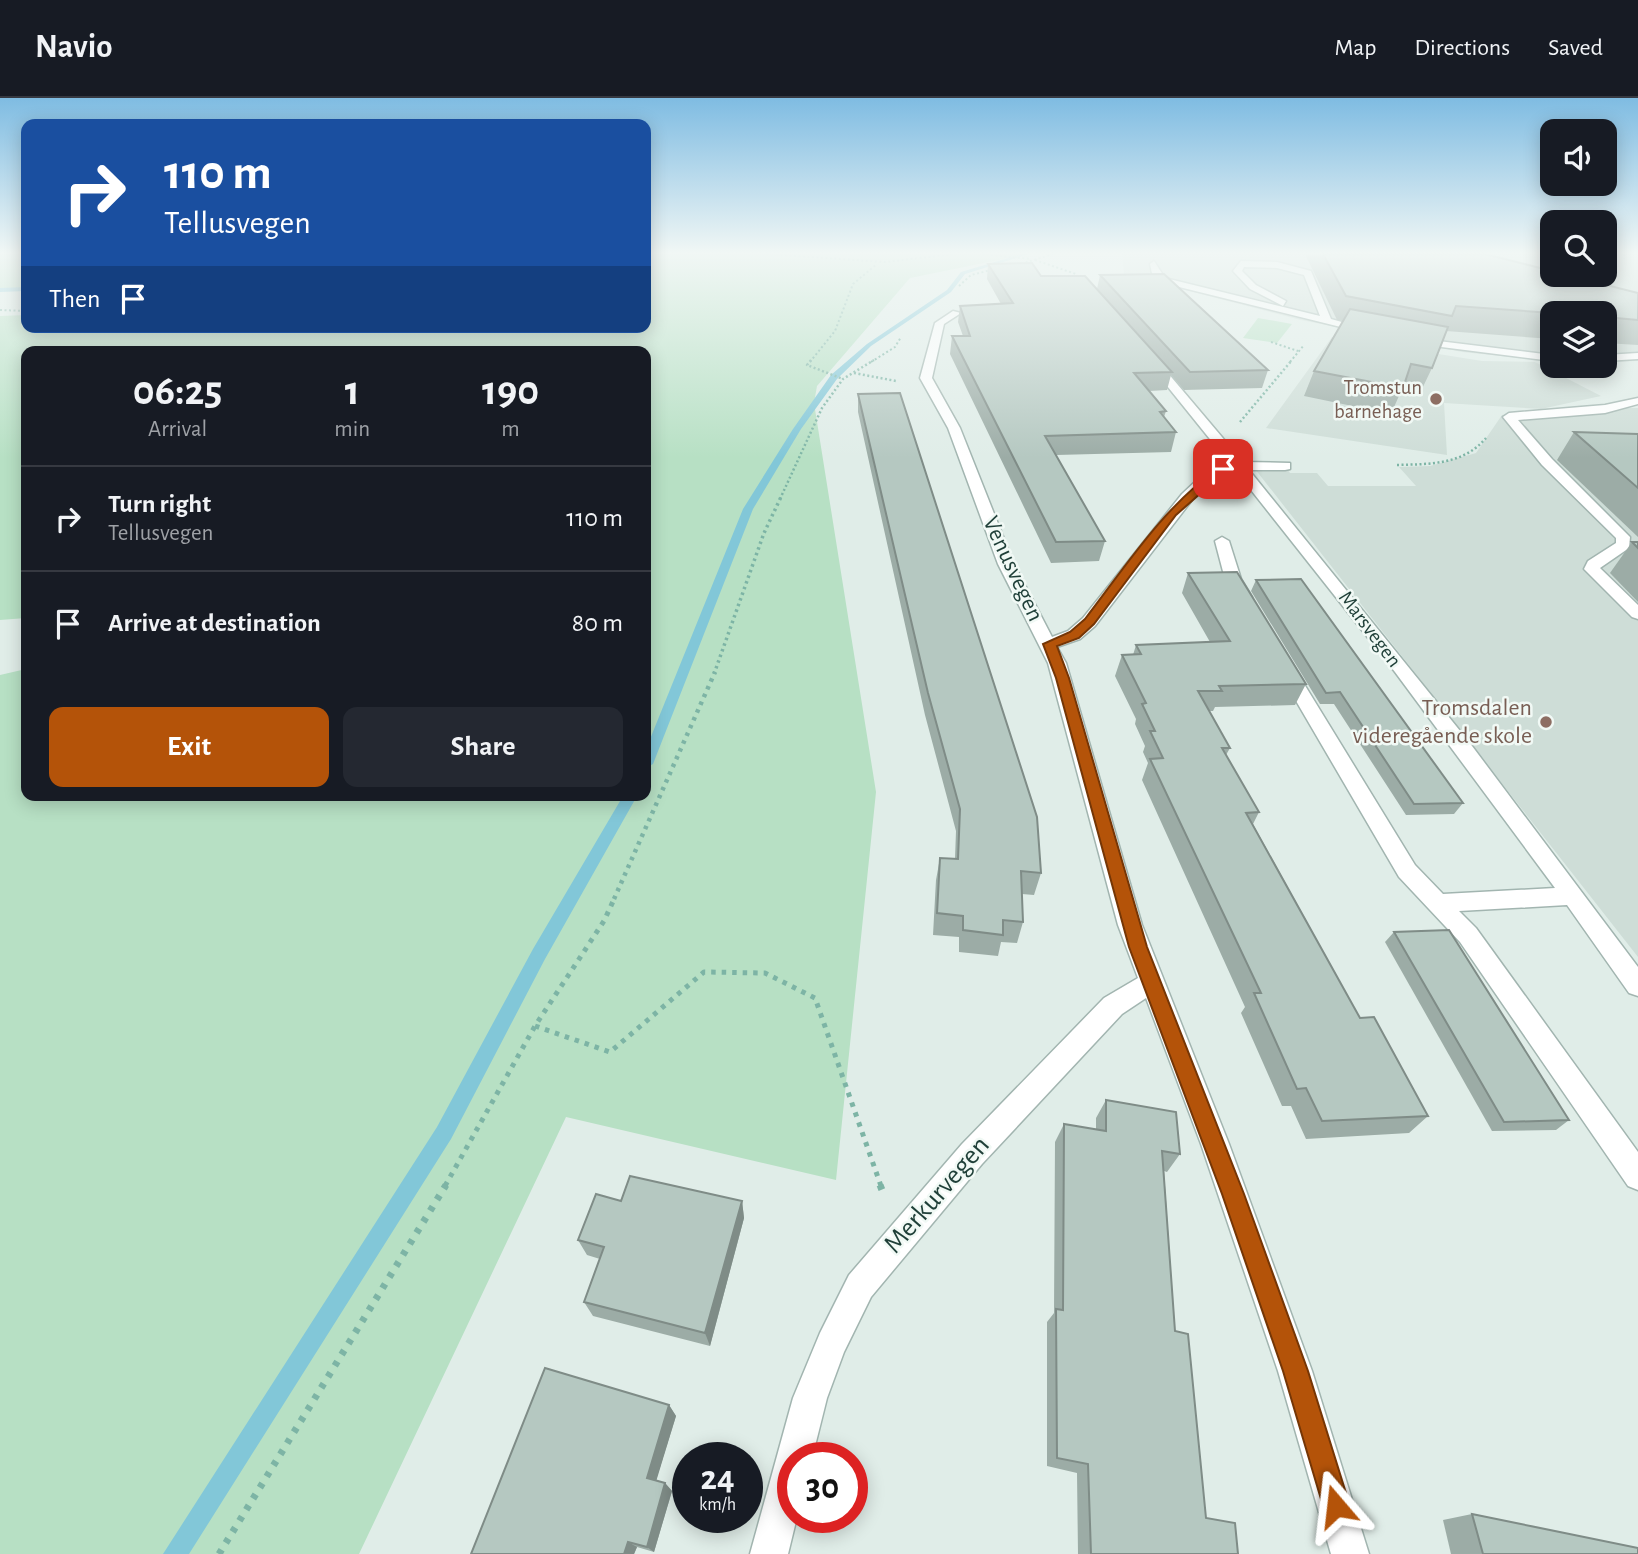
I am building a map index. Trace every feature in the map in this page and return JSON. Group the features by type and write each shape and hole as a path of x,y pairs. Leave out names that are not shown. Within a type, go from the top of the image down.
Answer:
{"street":[{"path":"928,383 926,368 942,322"},
{"path":"1331,322 1383,334"},
{"path":"1408,340 1540,356"},
{"name":"Marsvegen","path":"1142,349 1318,561 1573,896 1638,986"},
{"path":"1617,357 1638,356"},
{"name":"Venusvegen","path":"928,383 954,428 1009,572 1049,644 1113,854 1130,925 1215,1144 1296,1371 1350,1554"},
{"path":"1509,417 1605,409 1638,401"},
{"path":"1509,417 1546,462 1623,537 1624,545 1593,564 1592,569 1638,614"},
{"path":"1049,644 1074,635 1089,622 1173,513 1217,472 1241,467 1285,466"},
{"path":"1222,541 1233,579 1254,614"},
{"path":"1275,649 1407,872 1468,935 1638,1176"},
{"path":"1438,903 1573,896"},
{"name":"Merkurvegen","path":"798,1442 810,1398 840,1324 860,1286 972,1154 1112,1006 1152,982"},
{"path":"769,1554 777,1524"}],"path":[{"path":"838,322 837,328 807,365 843,379"},
{"path":"1222,443 1298,351 1326,322"},
{"path":"219,1554 416,1236 535,1026 604,921 710,685 764,533 822,408 843,379 895,347 909,326"},
{"path":"1271,342 1298,351"},
{"path":"853,373 895,381 928,383"},
{"path":"1397,465 1447,461 1469,455 1481,445 1494,426 1509,417"},
{"path":"535,1026 610,1052 704,972 765,973 815,999 899,1237"}],"shaded area":[{"path":"1311,322 1540,322 1540,360 1462,352"},
{"path":"1617,322 1638,322 1638,361 1617,362"},
{"name":"Tromstun barnehage","path":"1332,337 1482,361 1535,362 1540,365 1540,378 1566,378 1601,396 1541,409 1444,403 1447,455 1266,428"},
{"name":"Tromsdalen videregående skole","path":"1638,408 1638,957 1255,469 1284,465 1290,473 1317,473 1328,486 1416,486 1399,467 1430,466 1476,453 1502,415"}],"green space":[{"path":"0,322 21,322 21,333 651,333 651,322 872,322 817,386 814,403 876,792 836,1180 566,1117 359,1554 0,1554 0,675 21,670 21,801 651,801 651,346 21,346 21,618 0,620"},
{"path":"1255,322 1292,324 1277,343 1243,338"}],"building":[{"path":"965,322 1127,322 1172,372 1134,373 1166,411 1160,412 1176,432 1045,436 1105,541 1056,542 952,336 970,336"},
{"path":"1144,322 1216,322 1268,370 1190,372"},
{"path":"1342,322 1420,322 1448,327 1432,368 1411,364 1403,388 1314,371"},
{"path":"900,393 1037,817 1041,873 1021,871 1023,922 1003,920 1003,935 963,930 963,916 937,913 940,858 958,859 960,809 928,693 858,394"},
{"path":"1574,432 1638,434 1638,488"},
{"path":"1237,572 1306,684 1219,686 1222,691 1198,691 1230,748 1222,748 1259,812 1246,813 1360,1018 1374,1017 1428,1116 1322,1121 1306,1088 1297,1089 1254,993 1261,993 1150,759 1163,758 1150,731 1155,731 1142,704 1146,703 1122,655 1141,654 1136,645 1230,641 1188,573"},
{"path":"1301,579 1463,803 1414,804 1340,692 1326,693 1256,580"},
{"path":"1449,930 1569,1120 1504,1122 1394,932"},
{"path":"1106,1100 1176,1112 1180,1154 1162,1151 1175,1331 1188,1334 1206,1518 1235,1523 1238,1554 1091,1554 1088,1464 1057,1458 1056,1309 1063,1310 1064,1124 1106,1131"},
{"path":"630,1176 742,1201 705,1333 584,1302 604,1247 578,1240 596,1194 621,1201"},
{"path":"545,1368 669,1405 647,1478 665,1483 647,1547 628,1542 624,1554 471,1554"},
{"path":"1472,1514 1638,1548 1638,1554 1483,1554"}],"waterway":[{"path":"651,752 748,509 797,429 834,377 869,345 903,322"},
{"path":"175,1554 444,1133 539,954 627,801"}],"place":[{"name":"Tromstun barnehage","path":"1436,399"},
{"name":"Tromsdalen videregående skole","path":"1546,722"}],"route":[{"path":"1223,469 1200,485 1173,513 1105,605 1089,622 1074,635 1049,644 1062,678 1087,772 1113,854 1130,925 1215,1144 1296,1371 1336,1506"}]}
